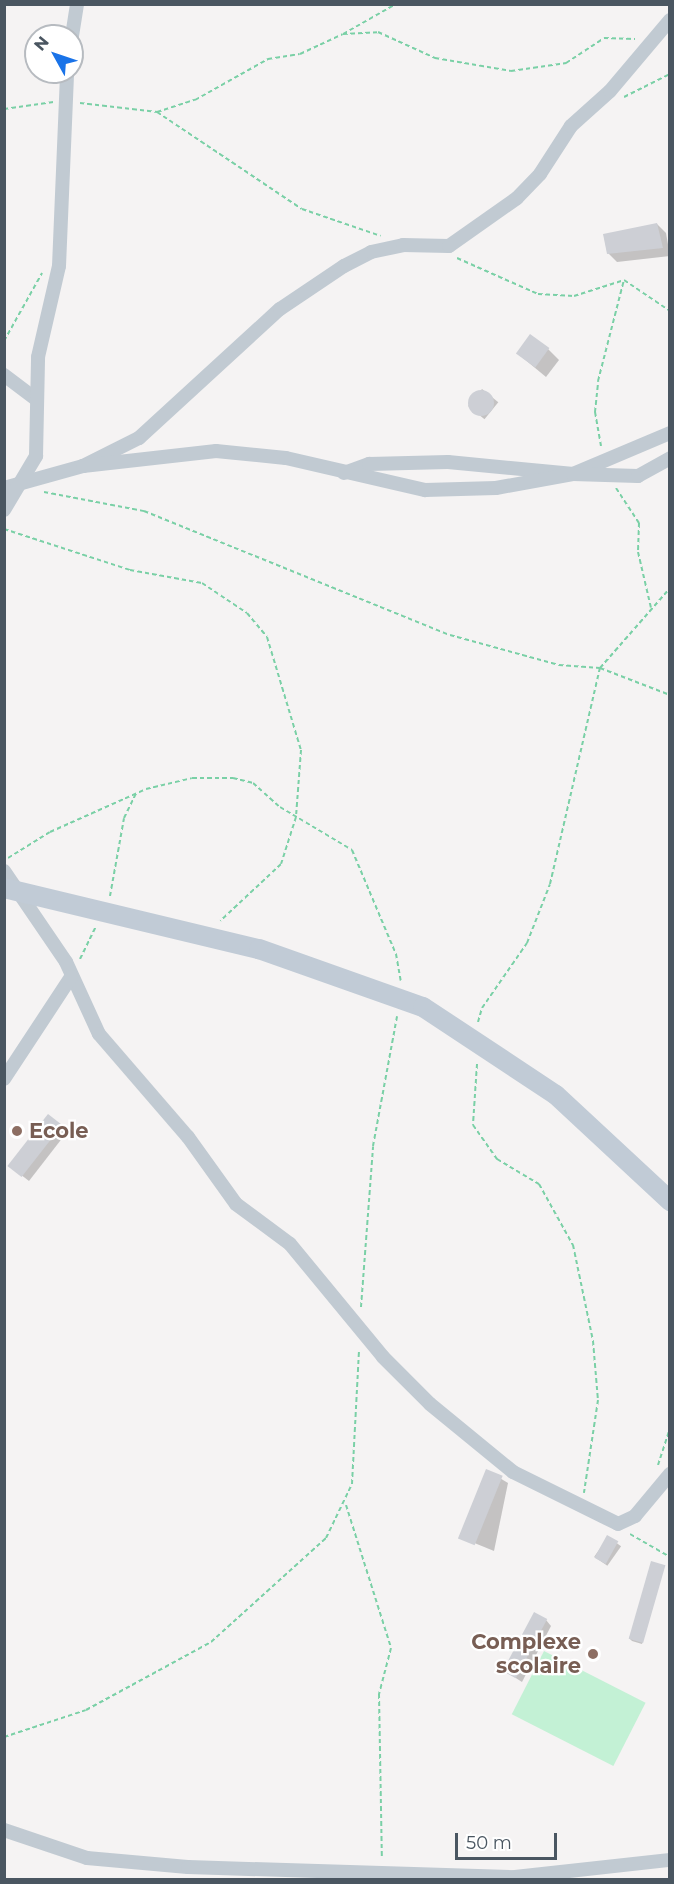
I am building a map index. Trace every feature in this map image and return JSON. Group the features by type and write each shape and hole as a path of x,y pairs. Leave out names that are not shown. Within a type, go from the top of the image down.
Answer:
{"street":[{"path":"74,24 76,4"},
{"path":"11,488 82,466 139,438 280,309 371,252 403,245 438,249 464,237 529,186 571,126 610,91 665,25"},
{"path":"4,510 11,488 36,456 38,357 60,248 66,84"},
{"path":"4,375 37,400"},
{"path":"82,466 216,451 286,458 342,473 425,490 496,488 573,474 669,433"},
{"path":"342,473 369,464 448,462 573,474 638,476 669,458"},
{"path":"4,871 12,889 71,977 99,1034 188,1137 236,1204 290,1244 383,1357 477,1446 513,1472 618,1524 635,1516 669,1474"},
{"path":"12,889 106,909 204,935 399,996 480,1042 598,1129 669,1201"},
{"path":"4,1079 71,977"},
{"path":"4,1830 106,1862 544,1876 669,1860"}],"path":[{"path":"4,109 64,102 157,112 195,100 268,59 300,54 343,34 396,4"},
{"path":"343,34 378,32 435,58 511,71 566,63 604,38 641,39 665,25"},
{"path":"619,99 669,74"},
{"path":"157,112 302,208 403,245"},
{"path":"4,341 60,248"},
{"path":"438,249 538,294 574,296 618,278 629,281 669,311"},
{"path":"11,488 144,511 450,635 559,665 600,668 669,695"},
{"path":"4,529 130,570 202,583 261,627 301,750 297,817 281,864 204,935"},
{"path":"581,1507 598,1400 593,1341 573,1245 539,1184 497,1159 473,1125 482,1008 527,943 550,884 600,668 669,588"},
{"path":"4,859 135,793 192,778 233,778 253,783 297,817 352,850 402,973 373,1146 360,1327 357,1449 345,1504 326,1538 211,1642 86,1710 4,1737"},
{"path":"71,977 106,909 124,818 135,793"},
{"path":"345,1504 391,1647 379,1694 385,1808 381,1871"},
{"path":"618,1524 669,1557"}],"green space":[{"path":"544,1651 646,1703 613,1766 512,1714"}],"building":[{"path":"657,223 663,248 607,254 603,234"},
{"path":"530,334 549,348 535,368 516,353"},
{"path":"481,390 490,394 494,403 490,412 481,416 472,412 468,403 472,394"},
{"path":"48,1114 62,1125 22,1177 7,1166"},
{"path":"486,1469 503,1476 475,1545 458,1539"},
{"path":"607,1535 618,1541 606,1564 594,1558"},
{"path":"651,1561 665,1565 643,1643 629,1639"},
{"path":"534,1612 547,1619 516,1678 503,1671"}],"place":[{"name":"Ecole","path":"17,1131"},
{"name":"Complexe scolaire","path":"593,1654"}]}
